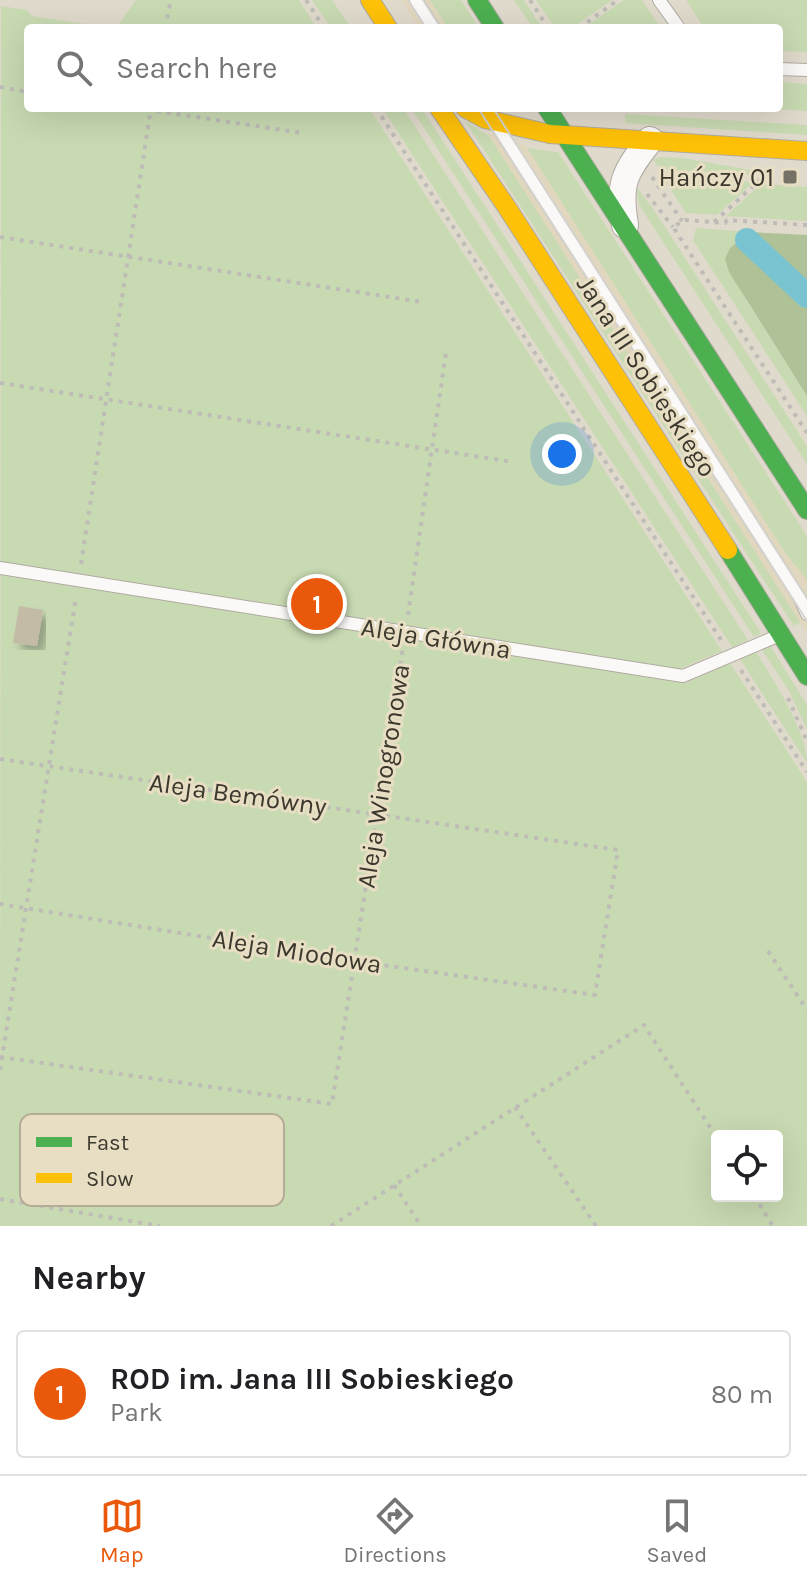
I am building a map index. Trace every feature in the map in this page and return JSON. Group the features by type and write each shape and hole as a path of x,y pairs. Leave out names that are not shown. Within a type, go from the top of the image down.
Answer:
{"main road":[{"path":"370,0 385,24"},
{"path":"477,0 492,24"},
{"name":"Jana III Sobieskiego","path":"442,112 506,206 807,676"},
{"path":"550,112 807,510"},
{"path":"490,115 539,132 564,135 807,151"}],"street":[{"path":"627,232 621,196 623,180 650,140"}],"lane":[{"path":"416,0 431,24"},
{"path":"659,0 676,24"},
{"path":"783,69 807,70"},
{"path":"490,115 803,601 807,614"},
{"name":"Aleja Główna","path":"0,568 683,676 731,655"},
{"path":"731,655 782,633"}],"path":[{"path":"166,24 171,0"},
{"path":"306,0 321,24"},
{"path":"530,0 545,24"},
{"path":"585,24 618,0"},
{"path":"0,87 24,91"},
{"path":"163,112 302,133"},
{"path":"379,112 807,772"},
{"path":"649,172 682,221"},
{"path":"714,222 762,178"},
{"path":"641,186 673,227 807,433"},
{"path":"673,227 682,221 725,223 727,220 807,225"},
{"path":"0,237 422,302"},
{"name":"Aleja Winogronowa","path":"0,1057 332,1104 446,352"},
{"path":"0,383 513,462"},
{"name":"Aleja Bemówny","path":"0,759 618,850 595,995"},
{"name":"Aleja Miodowa","path":"0,904 354,961 595,995"},
{"path":"768,951 807,1010"},
{"path":"331,1226 644,1025 712,1130"},
{"path":"515,1107 596,1226"},
{"path":"394,1185 421,1226"},
{"path":"0,1199 20,1202"},
{"path":"758,1202 773,1226"},
{"path":"41,1206 160,1226"}],"shaded area":[{"path":"401,0 430,0 445,24 416,24"},
{"path":"486,132 526,146 784,551 807,580 807,633"}],"green space":[{"path":"136,0 299,0 314,24 119,24"},
{"path":"312,0 332,0 348,24 328,24"},
{"path":"430,0 461,0 476,24 445,24"},
{"path":"514,0 524,0 539,24 530,24"},
{"path":"536,0 612,0 578,24 552,24"},
{"path":"624,0 642,0 658,24 589,24"},
{"path":"686,0 807,0 807,52 783,51 783,24 701,24"},
{"path":"1,6 27,10 32,16 85,24 24,24 24,112 372,112 722,651 681,668 686,683 730,663 807,782 807,1226 0,1226"},
{"path":"783,82 807,84 807,111 783,110"},
{"path":"385,112 406,112 748,640 732,647"},
{"path":"414,112 424,112 439,135 761,633 754,637"},
{"path":"625,114 807,125 807,135 625,123"},
{"path":"465,121 489,136 800,622 794,626"},
{"path":"527,148 558,152 807,536 807,580 784,551"},
{"path":"661,157 751,170 751,175 660,169 653,160"},
{"path":"662,176 754,182 717,215 686,213"},
{"path":"761,184 807,187 807,221 726,216"},
{"path":"636,187 807,446 807,464 639,205"},
{"path":"696,228 750,232 730,248 744,297 807,396 807,416 693,240"},
{"path":"750,232 807,235 807,396 729,272 725,259 730,248"},
{"path":"771,647 807,705 807,730 789,691 762,650"},
{"path":"756,652 795,721 806,750 807,763 740,659"}],"building":[{"path":"19,606 43,610 37,646 13,643"}],"waterway":[{"path":"747,240 807,296"}],"tram line":[{"path":"408,0 423,24"},
{"path":"423,0 438,24"},
{"path":"481,112 807,621"},
{"path":"496,112 807,598"}],"traffic: fast":[{"path":"477,0 492,24"},
{"path":"550,112 807,510"},
{"path":"728,550 807,676"}],"traffic: slow":[{"path":"370,0 385,24"},
{"path":"442,112 728,550"},
{"path":"472,112 485,119 550,134 807,151"}],"place":[{"name":"Hańczy 01","path":"790,177"},
{"name":"ROD im. Jana III Sobieskiego","path":"317,604"}]}
